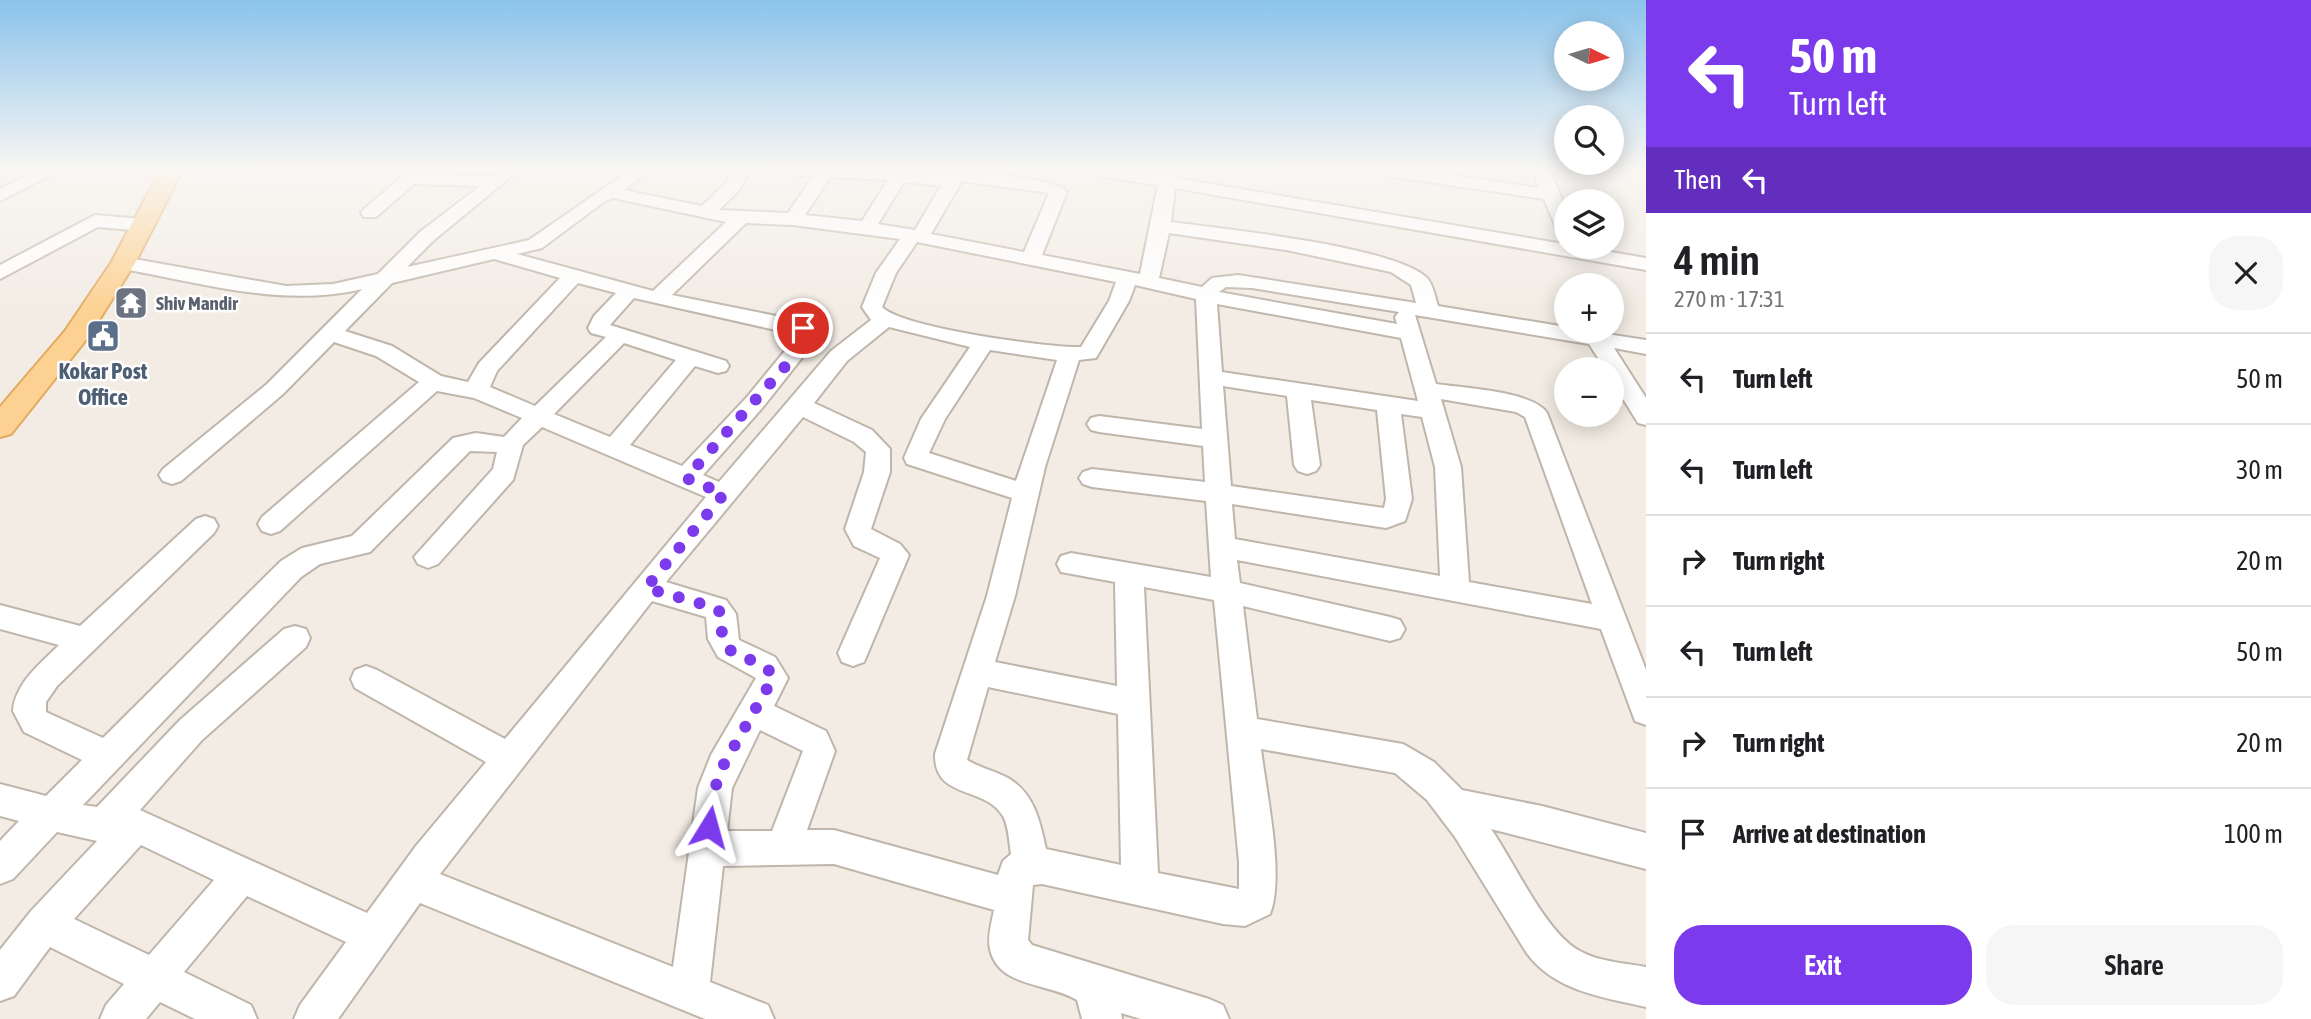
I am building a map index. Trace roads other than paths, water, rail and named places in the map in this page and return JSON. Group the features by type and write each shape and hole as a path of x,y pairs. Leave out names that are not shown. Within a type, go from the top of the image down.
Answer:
{"main road":[{"path":"0,427 75,336 123,263 146,219"}],"street":[{"path":"172,475 275,389 427,236 449,219"},
{"path":"123,263 286,292 333,290 535,244 571,219"},
{"path":"657,298 740,219"},
{"path":"782,219 867,227 1138,280 1206,296 1411,333"},
{"path":"867,227 872,219"},
{"path":"928,219 874,298 872,307 886,319 985,341 1070,354 1088,353 1119,301 1138,280 1162,219"},
{"path":"1031,259 1044,219"},
{"path":"1393,219 1554,246"},
{"path":"0,273 95,222 143,225"},
{"path":"1161,226 1286,244 1397,267 1420,282 1429,311"},
{"path":"498,254 657,298 803,328 809,335 763,392 686,478"},
{"path":"1621,259 1646,264"},
{"path":"481,392 478,385 487,368 573,276"},
{"path":"1209,1019 1095,1001 1072,976 1026,965 1014,957 1007,947 1007,933 1016,874 1021,868 1031,865 1245,908 1257,901 1258,874 1222,547 1206,296 1211,285 1228,280 1403,306 1554,333"},
{"path":"630,291 601,320 599,328 718,366"},
{"path":"1403,306 1448,467 1455,588"},
{"path":"314,1019 412,882 646,588 839,356 886,319"},
{"path":"332,334 384,351 436,383 481,392 724,494"},
{"path":"428,557 504,474 509,466 509,446 619,336"},
{"path":"985,341 925,433 915,452 916,458 1026,494"},
{"path":"1599,343 1646,417"},
{"path":"1614,343 1646,347"},
{"path":"1031,865 1020,810 1013,799 951,767 951,754 1001,596 1026,494 1070,354"},
{"path":"613,449 690,358"},
{"path":"1210,377 1388,404 1430,400 1522,405 1535,412 1574,512 1609,619 1646,711"},
{"path":"271,524 422,391 436,383"},
{"path":"1298,390 1307,465"},
{"path":"1092,478 1218,493 1376,518 1396,514 1399,485 1388,404"},
{"path":"799,406 863,436 878,449 877,471 858,529 865,540 881,545 895,555 853,653"},
{"path":"1100,424 1215,439"},
{"path":"0,866 106,755 302,560 360,545 462,444 476,441 509,446"},
{"path":"106,755 50,731 29,716 27,708 46,677 205,526"},
{"path":"1222,547 1455,588 1609,619"},
{"path":"1071,564 1228,591 1390,629"},
{"path":"1129,573 1140,887"},
{"path":"646,588 708,605 722,614 722,640 728,649 771,672 770,688 723,766 715,788 690,993"},
{"path":"0,617 85,640"},
{"path":"0,982 191,730 295,638"},
{"path":"977,673 1133,703"},
{"path":"366,679 510,758"},
{"path":"755,712 815,741 819,751 783,847"},
{"path":"1241,731 1403,759 1421,771 1455,805 1554,957 1575,969 1646,987"},
{"path":"0,800 90,824 120,825 242,874 374,936"},
{"path":"1455,805 1542,823 1646,851"},
{"path":"706,849 834,847 1013,897"},
{"path":"120,1019 242,874"},
{"path":"412,882 754,1019"},
{"path":"44,924 237,1019"}],"place":[{"name":"Shiv Mandir","path":"131,303"},
{"name":"Kokar Post Office","path":"103,336"}]}
